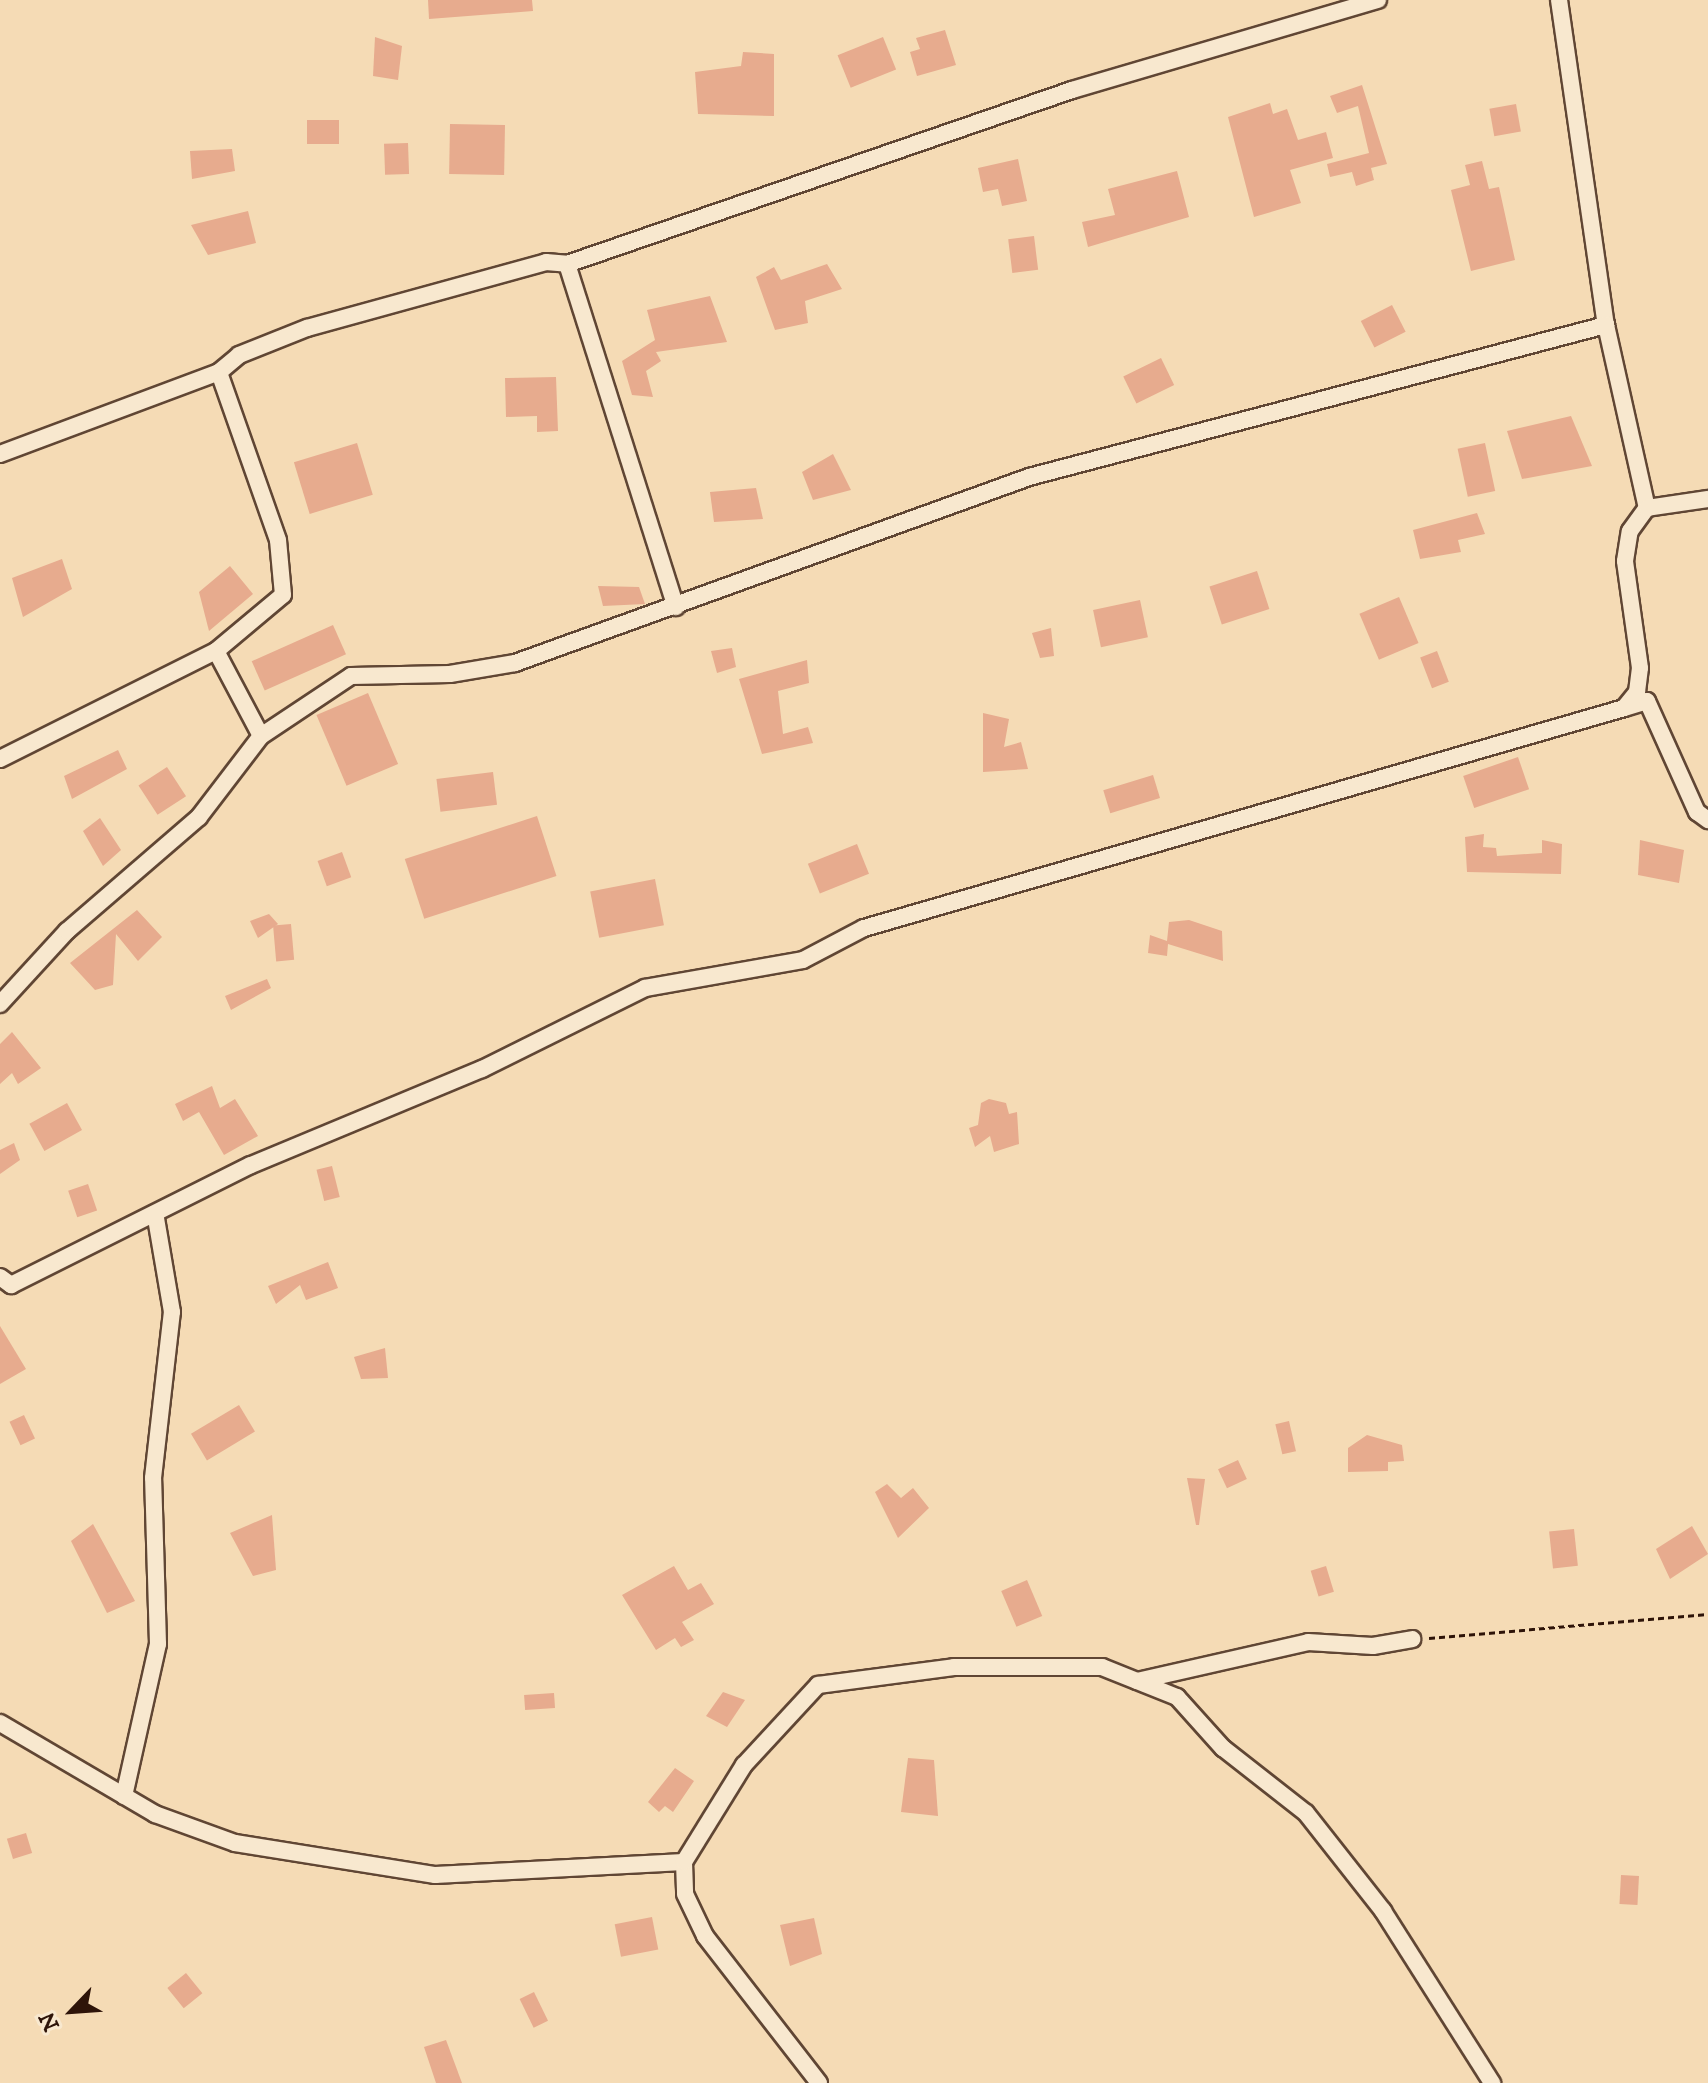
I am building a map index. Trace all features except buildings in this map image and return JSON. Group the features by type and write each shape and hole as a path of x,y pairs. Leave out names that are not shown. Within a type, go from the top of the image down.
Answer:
{"street":[{"path":"0,454 219,372 239,355 307,328 546,262 567,264 1072,90 1378,0"},
{"path":"1559,0 1606,325 1647,508"},
{"path":"567,264 676,607"},
{"path":"0,1004 67,931 199,817 261,736 351,676 450,674 515,663 1029,477 1606,325"},
{"path":"0,759 216,651 283,595 278,540 219,372"},
{"path":"1624,708 1637,692 1640,668 1625,561 1630,531 1647,508 1708,499"},
{"path":"216,651 261,736"},
{"path":"0,1277 11,1285 155,1213 482,1069 645,988 803,960 864,928 1647,701 1697,812 1708,820"},
{"path":"124,1796 158,1644 153,1478 172,1312 155,1213"},
{"path":"1137,1681 1308,1642 1373,1646 1412,1639"},
{"path":"819,2083 705,1936 685,1894 684,1862 744,1765 818,1685 954,1667 1102,1667 1177,1697 1223,1748 1306,1813 1383,1911 1492,2083"},
{"path":"0,1723 124,1796 235,1843 355,1866 435,1875 684,1862"}],"path":[{"path":"1412,1639 1708,1614"}]}
